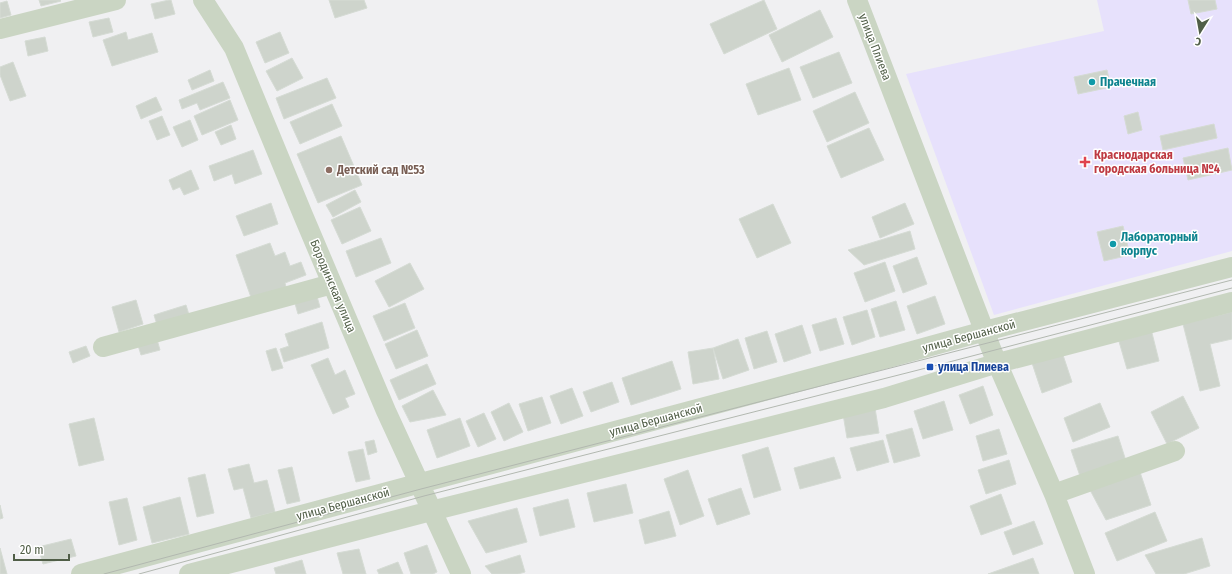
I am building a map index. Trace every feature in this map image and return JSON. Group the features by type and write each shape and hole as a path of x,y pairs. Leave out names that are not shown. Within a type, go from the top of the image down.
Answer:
{"street":[{"path":"0,30 116,0"},
{"name":"Бородинская улица","path":"203,0 234,48 386,411 460,574"},
{"name":"улица Плиева","path":"857,0 992,350 1054,494 1085,574"},
{"name":"улица Бершанской","path":"81,574 985,331 1232,267"},
{"path":"104,347 332,284"},
{"path":"189,574 431,511 884,398 998,363 1232,302"},
{"path":"1054,494 1175,451"}],"shaded area":[{"name":"Краснодарская городская больница №4","path":"1097,0 1232,0 1232,251 994,315 906,74 1104,31"}],"building":[{"path":"39,0 60,0 61,1 41,6"},
{"path":"171,0 175,14 155,19 151,4"},
{"path":"329,0 364,0 367,8 335,18"},
{"path":"764,0 777,29 724,54 710,24"},
{"path":"1188,0 1215,0 1217,9 1191,14"},
{"path":"7,1 11,15 0,18 0,3"},
{"path":"820,10 833,37 782,62 769,35"},
{"path":"109,18 113,32 93,37 89,22"},
{"path":"126,32 128,40 152,33 158,52 112,66 103,40"},
{"path":"280,32 289,53 265,63 256,42"},
{"path":"45,37 48,51 28,56 25,41"},
{"path":"839,52 852,83 813,98 800,67"},
{"path":"292,58 303,78 277,91 266,71"},
{"path":"13,62 26,96 10,101 0,75 0,67"},
{"path":"789,68 801,100 758,115 746,84"},
{"path":"210,70 214,81 192,90 188,80"},
{"name":"Прачечная","path":"1107,70 1111,87 1078,94 1074,77"},
{"path":"327,78 336,98 284,119 276,98"},
{"path":"223,82 230,98 200,110 197,103 182,109 179,100"},
{"path":"855,92 869,123 827,142 813,111"},
{"path":"156,97 162,110 141,119 136,106"},
{"path":"230,100 238,120 202,135 194,116"},
{"path":"332,104 342,126 300,144 290,122"},
{"path":"1138,112 1142,130 1128,134 1124,116"},
{"path":"162,116 170,135 157,140 149,121"},
{"path":"190,120 198,140 182,147 173,127"},
{"path":"1214,124 1217,138 1163,150 1160,136"},
{"path":"231,125 236,139 221,145 215,132"},
{"path":"869,128 884,160 841,178 827,146"},
{"name":"Детский сад №53","path":"341,136 362,185 318,203 297,154"},
{"path":"1228,148 1232,170 1188,180 1183,158"},
{"path":"253,150 262,174 235,184 232,174 214,181 209,166"},
{"path":"191,170 199,189 184,195 180,187 173,190 169,180"},
{"path":"355,190 361,202 333,217 326,205"},
{"path":"271,203 278,224 244,236 236,216"},
{"path":"905,203 914,224 880,238 872,217"},
{"path":"773,204 791,243 757,258 739,219"},
{"path":"360,207 371,231 342,244 331,220"},
{"name":"Лабораторный корпус","path":"1123,226 1130,255 1104,261 1097,232"},
{"path":"910,231 915,249 864,265 848,250"},
{"path":"381,238 391,263 356,277 346,251"},
{"path":"270,243 275,256 285,252 290,266 301,262 306,275 285,283 287,291 253,303 236,255"},
{"path":"917,257 927,284 903,293 893,266"},
{"path":"885,262 895,291 865,302 854,273"},
{"path":"410,263 424,289 389,307 375,281"},
{"path":"316,293 320,307 298,314 294,300"},
{"path":"935,296 945,324 917,334 907,306"},
{"path":"136,300 143,324 119,332 112,307"},
{"path":"896,301 905,330 880,337 871,309"},
{"path":"405,303 415,328 384,341 373,316"},
{"path":"186,305 190,318 158,328 154,315"},
{"path":"867,310 875,337 852,345 843,317"},
{"path":"1232,312 1232,339 1210,344 1220,386 1200,391 1183,324"},
{"path":"836,318 844,344 820,351 812,325"},
{"path":"322,322 329,348 284,362 280,349 289,346 285,334"},
{"path":"802,325 811,353 784,362 775,334"},
{"path":"1151,329 1159,361 1127,369 1118,338"},
{"path":"417,330 428,356 396,369 385,344"},
{"path":"767,331 777,362 754,369 745,338"},
{"path":"156,336 160,350 141,355 137,342"},
{"path":"738,339 749,370 723,379 713,348"},
{"path":"86,346 90,356 73,363 69,352"},
{"path":"276,348 283,368 272,371 266,351"},
{"path":"713,348 719,379 693,384 688,352"},
{"path":"1062,352 1072,382 1042,393 1032,363"},
{"path":"328,358 335,375 345,370 355,394 345,398 349,407 333,414 311,365"},
{"path":"672,361 681,389 631,405 622,378"},
{"path":"427,364 436,384 399,400 390,380"},
{"path":"612,382 619,402 591,412 583,392"},
{"path":"983,386 993,415 970,424 959,395"},
{"path":"572,388 583,416 561,424 550,396"},
{"path":"433,390 446,415 410,422 402,406"},
{"path":"1183,396 1199,428 1167,444 1151,412"},
{"path":"542,397 551,423 528,431 519,404"},
{"path":"944,401 953,430 923,439 914,411"},
{"path":"509,403 523,432 504,441 491,412"},
{"path":"1100,403 1110,427 1073,442 1064,418"},
{"path":"875,408 879,433 847,438 843,414"},
{"path":"484,413 496,439 478,447 466,421"},
{"path":"94,418 104,460 79,466 69,424"},
{"path":"460,418 470,446 437,458 427,430"},
{"path":"912,428 920,456 894,463 886,435"},
{"path":"999,429 1007,454 983,461 976,436"},
{"path":"1118,436 1126,461 1080,476 1071,450"},
{"path":"374,440 377,452 368,455 365,442"},
{"path":"883,440 889,462 857,471 850,448"},
{"path":"768,447 781,490 754,498 742,455"},
{"path":"363,449 370,479 356,482 348,452"},
{"path":"834,457 841,478 800,489 794,468"},
{"path":"1009,460 1016,484 986,494 978,470"},
{"path":"249,464 254,483 267,480 275,512 251,518 243,488 234,490 228,469"},
{"path":"292,467 300,501 287,504 278,470"},
{"path":"688,470 704,516 680,525 664,479"},
{"path":"1140,472 1151,505 1106,520 1090,490"},
{"path":"205,474 214,513 197,517 188,478"},
{"path":"626,484 633,513 594,522 587,493"},
{"path":"741,488 750,514 717,525 708,499"},
{"path":"1001,494 1012,524 981,535 970,506"},
{"path":"180,497 189,534 152,543 143,507"},
{"path":"127,498 137,540 119,545 109,502"},
{"path":"568,499 575,527 540,536 533,508"},
{"path":"0,505 3,518 0,519"},
{"path":"517,508 527,542 486,553 468,521"},
{"path":"669,511 676,536 645,544 639,520"},
{"path":"1155,512 1167,541 1117,561 1105,533"},
{"path":"1034,521 1043,544 1013,555 1004,532"},
{"path":"1202,538 1210,566 1184,574 1156,574 1145,555"},
{"path":"71,539 76,556 43,564 38,547"},
{"path":"427,545 437,572 433,574 411,574 404,553"},
{"path":"0,548 7,574 0,574"},
{"path":"359,549 366,574 343,574 337,553"},
{"path":"520,555 525,572 518,574 492,574 485,566"},
{"path":"1033,558 1039,574 988,574"},
{"path":"302,560 306,574 276,574 274,568"},
{"path":"398,562 403,574 379,574 377,570"}],"tram line":[{"path":"104,574 421,489 1232,280"},
{"path":"139,574 424,496 930,367 1232,288"}],"place":[{"name":"Прачечная","path":"1092,82"},
{"name":"Краснодарская городская больница №4","path":"1085,162"},
{"name":"Детский сад №53","path":"329,170"},
{"name":"Лабораторный корпус","path":"1113,244"},
{"name":"улица Плиева","path":"930,367"}]}
